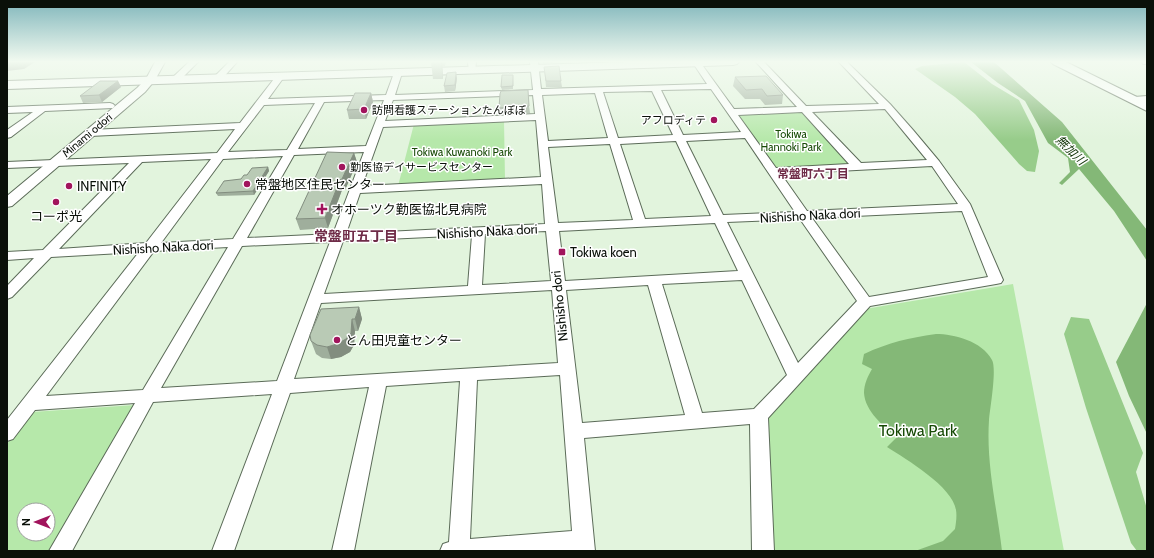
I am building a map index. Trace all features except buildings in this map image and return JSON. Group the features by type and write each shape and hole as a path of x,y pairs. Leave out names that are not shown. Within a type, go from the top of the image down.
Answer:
{"main road":[{"path":"1110,88 1147,107"}],"street":[{"name":"Minami odori","path":"7,192 110,106 135,88"},
{"name":"Minami odori","path":"7,203 90,133 138,88"},
{"path":"7,434 271,88"},
{"path":"223,551 390,97 392,88"},
{"name":"Nishisho dori","path":"537,88 566,369 574,431 584,545"},
{"path":"260,102 654,88"},
{"path":"655,88 796,376"},
{"path":"714,88 802,215 865,302"},
{"path":"784,88 858,166"},
{"path":"574,431 759,416 865,302 996,280 966,207 935,163 887,106 869,88"},
{"path":"598,90 640,223"},
{"path":"60,551 148,396 321,100"},
{"path":"1134,100 1147,100"},
{"path":"7,110 110,106"},
{"path":"732,112 887,106"},
{"path":"7,135 44,108"},
{"path":"380,124 539,117"},
{"path":"90,133 242,126"},
{"path":"542,144 747,135"},
{"path":"7,164 42,164 370,149"},
{"path":"7,294 138,160"},
{"path":"772,171 935,163"},
{"path":"355,190 546,180"},
{"name":"Nishisho Naka dori","path":"7,256 966,207"},
{"path":"475,290 479,231"},
{"path":"316,299 747,275"},
{"path":"654,280 696,422"},
{"path":"30,404 283,386 566,369"},
{"path":"469,374 455,551 584,545"},
{"path":"343,551 379,380"},
{"path":"759,416 763,551"}],"green space":[{"name":"Tokiwa Hannoki Park","path":"804,112 850,165 774,169 736,114"},
{"name":"Tokiwa Kuwanoki Park","path":"504,120 505,180 398,186 414,124"},
{"name":"Tokiwa Park","path":"1013,284 1064,551 769,551 765,425 769,415 865,309"},
{"path":"135,405 56,539 56,502 16,502 16,542 54,542 49,551 7,551 7,444 32,412"}],"shaded area":[{"path":"942,88 999,88 1019,100 1034,130 1039,151 1035,172 1027,171 1019,164 975,114"},
{"path":"1071,317 1089,319 1143,453 1136,472 1147,509 1147,551 1137,551 1131,543 1086,408 1064,334"}],"water":[{"name":"無加川","path":"1006,88 1024,88 1062,122 1147,230 1147,261 1114,211 1079,169 1062,185 1059,183 1070,172 1068,158 1048,143 1025,101"},
{"path":"1147,303 1147,434 1129,396 1116,362"},
{"path":"936,334 951,335 975,343 987,353 992,360 994,371 988,436 992,486 1002,551 915,551 943,541 955,529 956,510 953,501 947,492 938,483 928,474 887,447 897,437 876,418 865,400 865,386 872,369 862,364 864,354 882,346 899,341"}],"place":[{"name":"訪問看護ステーションたんぽぽ","path":"364,110"},
{"name":"アフロディテ","path":"714,120"},
{"name":"勤医協デイサービスセンター","path":"342,167"},
{"name":"常盤地区住民センター","path":"247,184"},
{"name":"INFINITY","path":"69,186"},
{"name":"コーポ光","path":"56,202"},
{"name":"オホーツク勤医協北見病院","path":"322,209"},
{"name":"Tokiwa koen","path":"562,252"},
{"name":"とん田児童センター","path":"337,340"}],"district":[{"name":"常盤町六丁目","path":"813,173"},
{"name":"常盤町五丁目","path":"356,236"}]}
